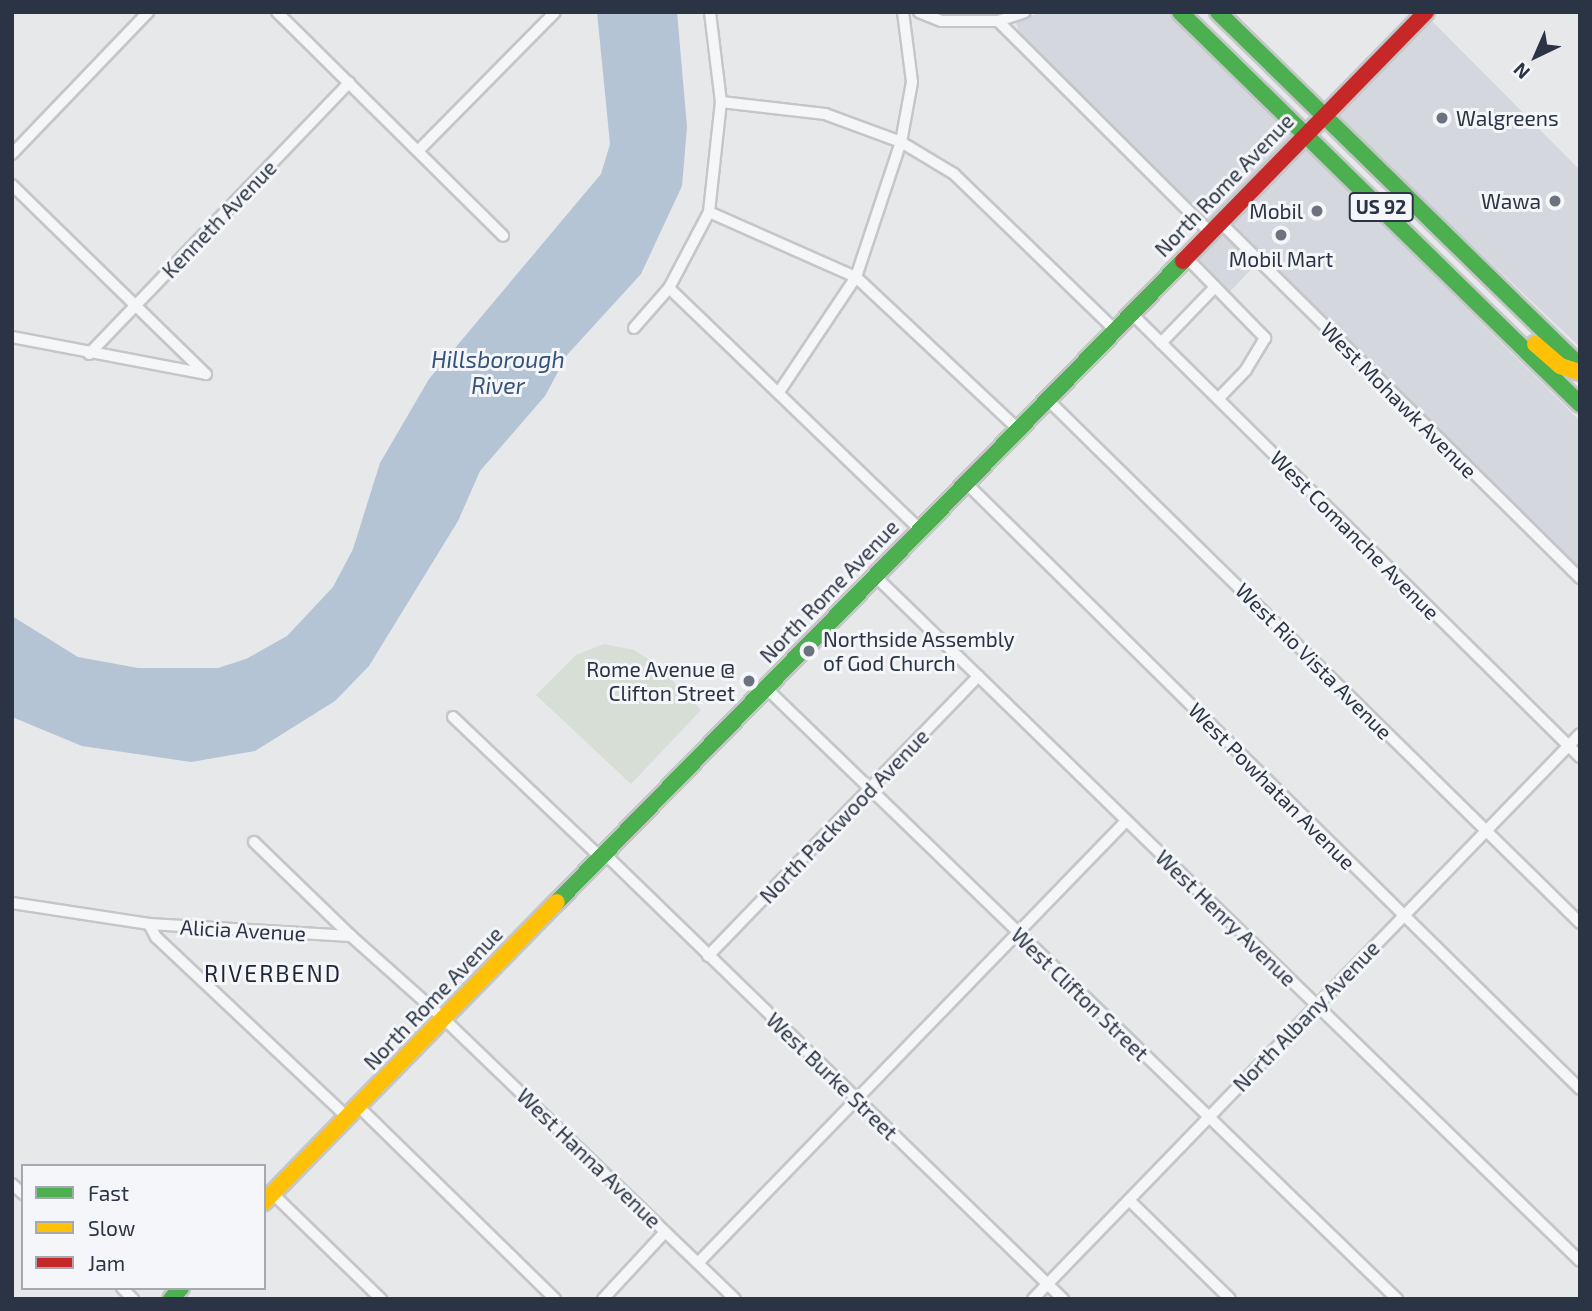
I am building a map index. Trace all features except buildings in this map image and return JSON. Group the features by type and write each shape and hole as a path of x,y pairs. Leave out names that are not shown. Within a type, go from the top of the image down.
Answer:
{"street":[{"path":"12,154 148,12"},
{"path":"277,12 503,236"},
{"path":"418,151 555,12"},
{"path":"634,328 669,288 709,212 721,102 710,12"},
{"path":"779,393 856,276 901,142 912,82 903,12"},
{"path":"919,12 941,21 998,22 1025,12"},
{"name":"US 92","path":"1180,12 1306,132 1580,404"},
{"name":"North Rome Avenue","path":"268,1198 919,528 1426,12"},
{"name":"US 92","path":"1217,14 1324,114 1580,366"},
{"name":"West Mohawk Avenue","path":"998,22 1580,578"},
{"name":"Kenneth Avenue","path":"89,354 349,83"},
{"path":"721,102 825,114 901,142 954,174 1114,329"},
{"path":"12,185 206,374 89,354 12,337"},
{"path":"709,212 856,276 1018,429"},
{"path":"1185,256 1265,338 1246,370 1218,399"},
{"path":"1161,343 1215,287"},
{"path":"669,288 919,528"},
{"path":"1479,305 1511,321 1560,366 1580,372"},
{"name":"West Comanche Avenue","path":"1130,312 1580,757"},
{"name":"West Rio Vista Avenue","path":"1047,399 1580,923"},
{"name":"West Powhatan Avenue","path":"965,482 1580,1089"},
{"name":"West Henry Avenue","path":"874,575 1580,1261"},
{"name":"North Packwood Avenue","path":"708,956 978,676"},
{"name":"West Clifton Street","path":"765,687 1397,1299"},
{"name":"West Burke Street","path":"453,717 600,857 610,859 1063,1299"},
{"name":"North Albany Avenue","path":"1033,1299 1580,734"},
{"path":"698,1263 1126,821"},
{"path":"254,842 351,936 443,1018"},
{"name":"Alicia Avenue","path":"12,903 149,925 351,936"},
{"path":"149,925 156,937 555,1299"},
{"name":"West Hanna Avenue","path":"443,1018 735,1299"},
{"path":"268,1198 381,1299"},
{"path":"1129,1200 1230,1299"},
{"path":"603,1299 665,1232"}],"shaded area":[{"path":"1042,12 1168,12 1294,137 1210,222 1019,34 1016,21"},
{"path":"1429,18 1580,170 1580,347 1333,114"},
{"path":"1301,144 1580,421 1580,570 1227,220"},
{"path":"1218,229 1255,265 1230,292 1192,256"},
{"path":"604,644 634,650 657,665 701,710 631,784 536,695 576,655"}],"water":[{"name":"Hillsborough River","path":"597,12 677,12 687,127 682,186 641,274 567,355 545,396 480,471 458,521 369,666 335,701 255,751 191,762 82,746 12,717 12,616 78,657 138,668 218,668 246,659 287,636 333,587 353,549 380,463 429,379 601,174 610,144"}],"traffic: fast":[{"path":"1180,12 1580,404"},
{"path":"1218,12 1580,366"},
{"path":"557,902 1183,261"},
{"path":"171,1299 179,1290"}],"traffic: slow":[{"path":"1535,344 1560,366 1580,372"},
{"path":"266,1200 557,902"}],"traffic: jam":[{"path":"1183,261 1426,12"}],"place":[{"name":"Walgreens","path":"1442,118"},
{"name":"Wawa","path":"1555,201"},
{"name":"Mobil","path":"1317,211"},
{"name":"Mobil Mart","path":"1281,235"},
{"name":"Northside Assembly of God Church","path":"809,651"},
{"name":"Rome Avenue @ Clifton Street","path":"749,681"}],"district":[{"name":"RIVERBEND","path":"273,973"}]}
